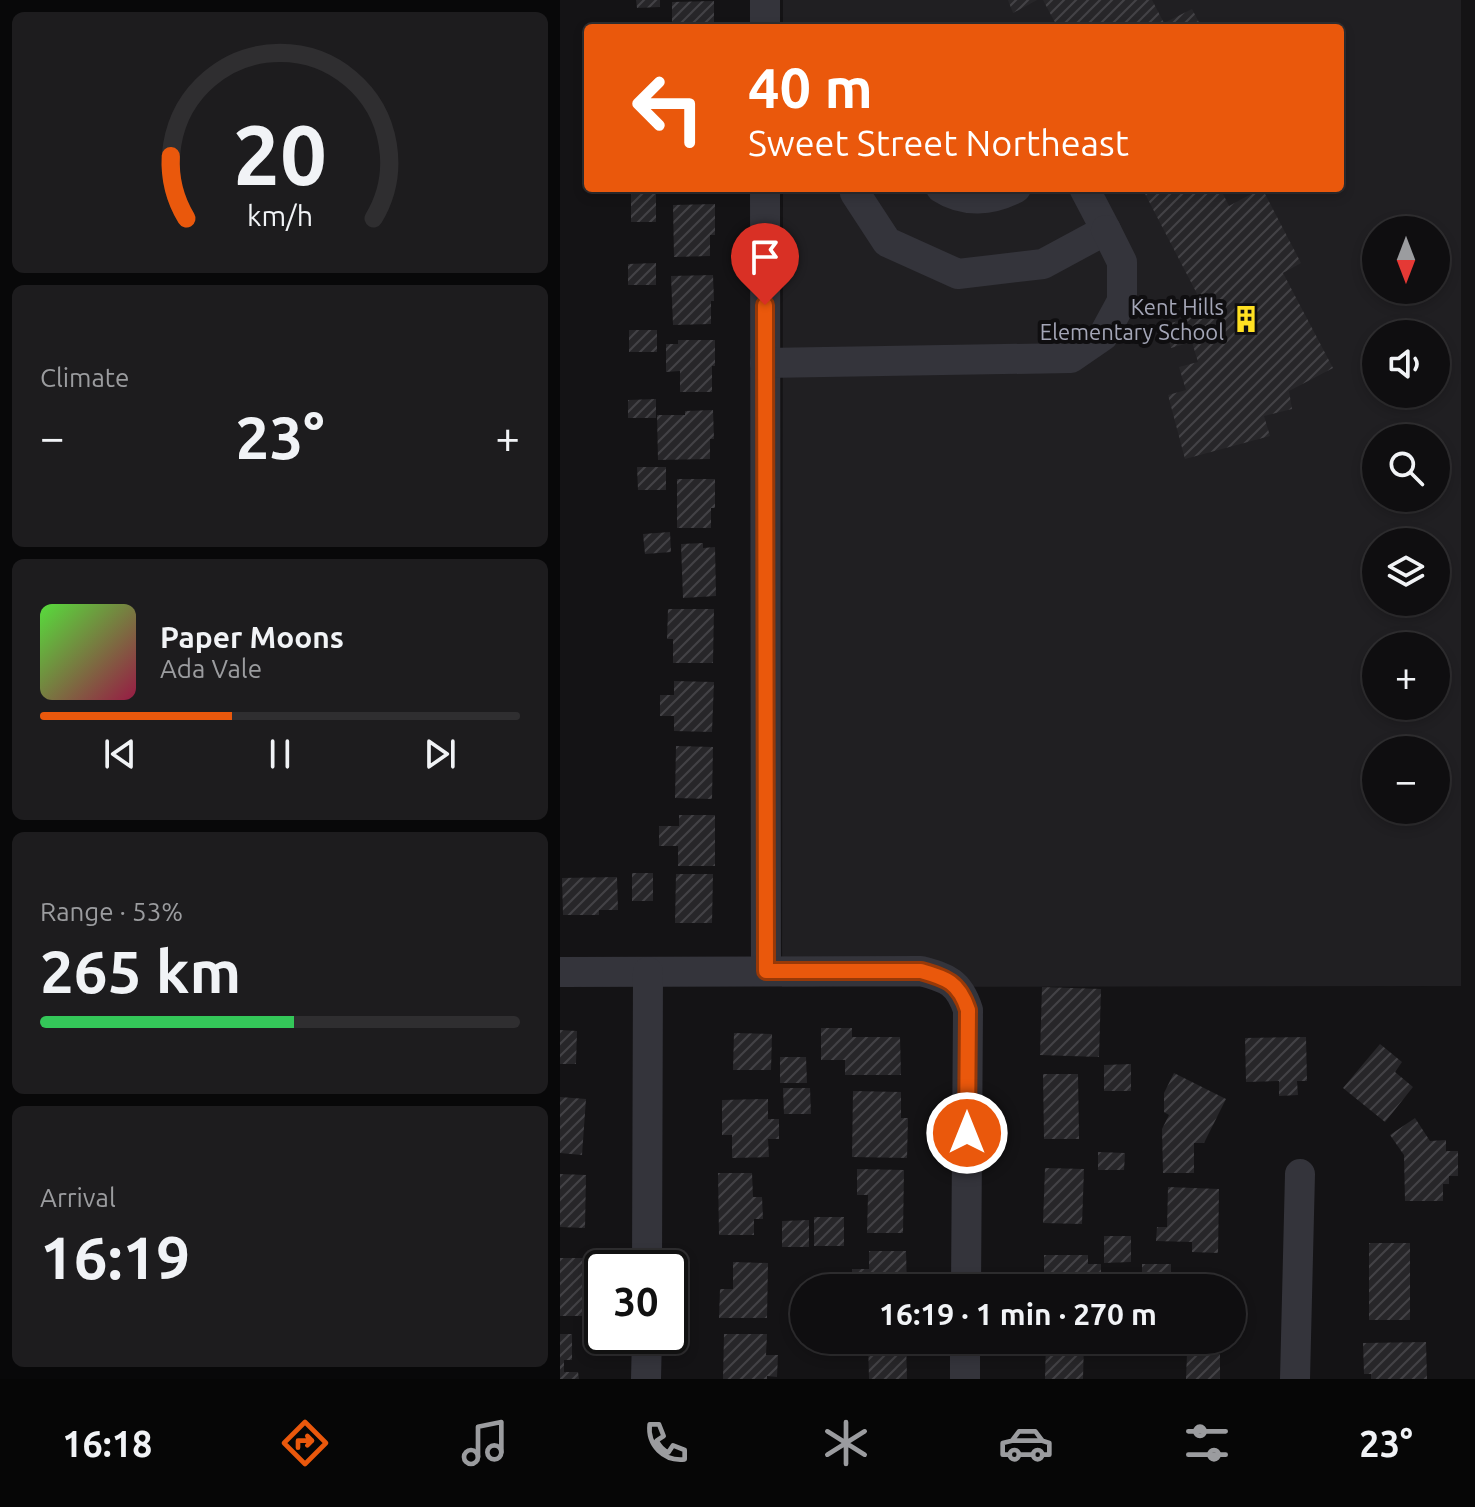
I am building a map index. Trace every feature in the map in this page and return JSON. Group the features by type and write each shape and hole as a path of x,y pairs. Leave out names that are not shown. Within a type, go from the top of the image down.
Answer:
{"street":[{"path":"765,0 765,24"},
{"path":"765,192 766,971"},
{"path":"856,192 887,242 958,274 1043,264 1106,230"},
{"path":"947,192 974,199 1008,192"},
{"path":"765,363 1071,358 1103,336 1122,301 1122,262 1086,192"},
{"path":"560,972 921,971 952,982 964,997 968,1010 966,1274"},
{"path":"647,1250 648,972"},
{"path":"1295,1379 1300,1174"},
{"path":"646,1379 647,1354"},
{"path":"965,1354 965,1379"}],"shaded area":[{"path":"783,0 1461,0 1461,986 782,987 783,192 1344,192 1344,24 783,24"}],"building":[{"path":"636,0 660,0 660,7 637,8"},
{"path":"1008,0 1037,0 1013,13"},
{"path":"1043,0 1152,0 1164,23 1192,9 1200,24 1056,24"},
{"path":"714,1 714,24 672,24 672,2"},
{"name":"Kent Hills Elementary School","path":"1144,192 1222,192 1229,206 1255,192 1264,192 1301,263 1283,273 1333,368 1289,391 1292,409 1264,416 1270,436 1185,459 1168,395 1186,390 1179,367 1198,362 1192,342 1171,348 1164,325 1207,313"},
{"path":"631,194 656,194 656,222 631,222"},
{"path":"715,204 715,235 710,235 710,256 674,257 673,205"},
{"path":"656,263 656,285 628,285 628,264"},
{"path":"713,275 711,324 673,325 671,276"},
{"path":"629,330 657,330 657,352 629,352"},
{"path":"678,340 715,340 712,392 680,392 680,371 666,372 666,344 678,344"},
{"path":"656,399 656,418 628,418 628,400"},
{"path":"713,410 714,439 710,439 710,459 658,460 657,415 685,415 685,411"},
{"path":"637,467 666,467 666,490 638,490"},
{"path":"677,479 715,479 711,528 677,528"},
{"path":"670,532 671,552 645,554 643,534"},
{"path":"703,543 703,548 715,547 716,596 683,598 681,544"},
{"path":"668,609 714,609 713,663 673,663 673,639 667,639"},
{"path":"674,681 714,682 712,732 674,731 674,716 660,716 660,695 674,695"},
{"path":"676,746 713,747 712,799 675,798"},
{"path":"679,815 715,815 715,866 678,866 678,846 659,846 659,826 679,826"},
{"path":"632,873 653,873 653,901 632,901"},
{"path":"676,874 713,874 712,923 675,923"},
{"path":"617,877 618,910 599,910 599,915 563,915 562,878"},
{"path":"1042,987 1101,989 1099,1057 1040,1055"},
{"path":"821,1028 852,1028 852,1037 900,1037 901,1075 845,1075 845,1060 821,1060"},
{"path":"560,1030 577,1031 576,1064 560,1064"},
{"path":"734,1033 772,1034 771,1070 733,1070"},
{"path":"1306,1037 1307,1081 1297,1081 1298,1095 1279,1096 1279,1081 1246,1082 1245,1038"},
{"path":"1380,1044 1402,1062 1395,1072 1413,1087 1385,1122 1343,1088"},
{"path":"780,1057 806,1057 807,1083 780,1083"},
{"path":"1131,1064 1131,1091 1104,1091 1104,1065"},
{"path":"1174,1073 1226,1099 1204,1143 1194,1143 1194,1173 1163,1173 1162,1129 1169,1115 1164,1112 1164,1093"},
{"path":"1043,1074 1078,1074 1079,1139 1044,1139"},
{"path":"783,1088 810,1088 811,1114 784,1114"},
{"path":"853,1091 901,1092 901,1118 908,1118 907,1158 852,1157"},
{"path":"560,1097 586,1099 582,1155 560,1153"},
{"path":"768,1099 768,1119 779,1119 779,1139 768,1139 769,1157 732,1158 732,1135 722,1135 722,1100"},
{"path":"1415,1118 1430,1141 1446,1140 1446,1151 1458,1151 1458,1176 1449,1176 1449,1184 1443,1184 1443,1201 1405,1201 1404,1155 1390,1135"},
{"path":"1098,1152 1125,1153 1124,1170 1098,1170"},
{"path":"1045,1168 1084,1169 1082,1224 1043,1223"},
{"path":"857,1169 904,1170 903,1233 867,1233 868,1195 857,1195"},
{"path":"718,1173 752,1173 753,1197 762,1197 763,1219 754,1219 754,1235 719,1235"},
{"path":"560,1174 586,1175 585,1228 560,1227"},
{"path":"1168,1187 1219,1189 1218,1253 1192,1252 1192,1242 1156,1241 1157,1227 1167,1227"},
{"path":"814,1217 844,1217 844,1246 814,1246"},
{"path":"809,1220 809,1247 782,1247 782,1221"},
{"path":"1104,1236 1131,1236 1131,1262 1104,1263"},
{"path":"1369,1243 1410,1243 1410,1320 1369,1320"},
{"path":"869,1251 906,1251 907,1274 852,1274 852,1269 869,1269"},
{"path":"1044,1255 1088,1255 1088,1264 1101,1264 1101,1274 1044,1274"},
{"path":"560,1258 584,1258 584,1316 560,1316"},
{"path":"733,1262 768,1263 767,1318 719,1318 720,1289 733,1289"},
{"path":"1142,1264 1171,1264 1171,1274 1142,1274"},
{"path":"560,1334 572,1334 572,1360 564,1360 564,1372 578,1372 579,1379 560,1379"},
{"path":"724,1334 767,1334 766,1355 778,1355 777,1377 723,1379"},
{"path":"1426,1342 1427,1379 1371,1379 1371,1374 1364,1374 1363,1343"},
{"path":"868,1354 906,1354 907,1379 869,1379"},
{"path":"1046,1354 1084,1354 1083,1379 1045,1379"},
{"path":"1187,1354 1220,1354 1220,1379 1186,1379"}],"place":[{"name":"Kent Hills Elementary School","path":"1246,319"}],"route":[{"path":"765,305 766,971 921,971 952,982 964,997 968,1010 967,1133"}]}
